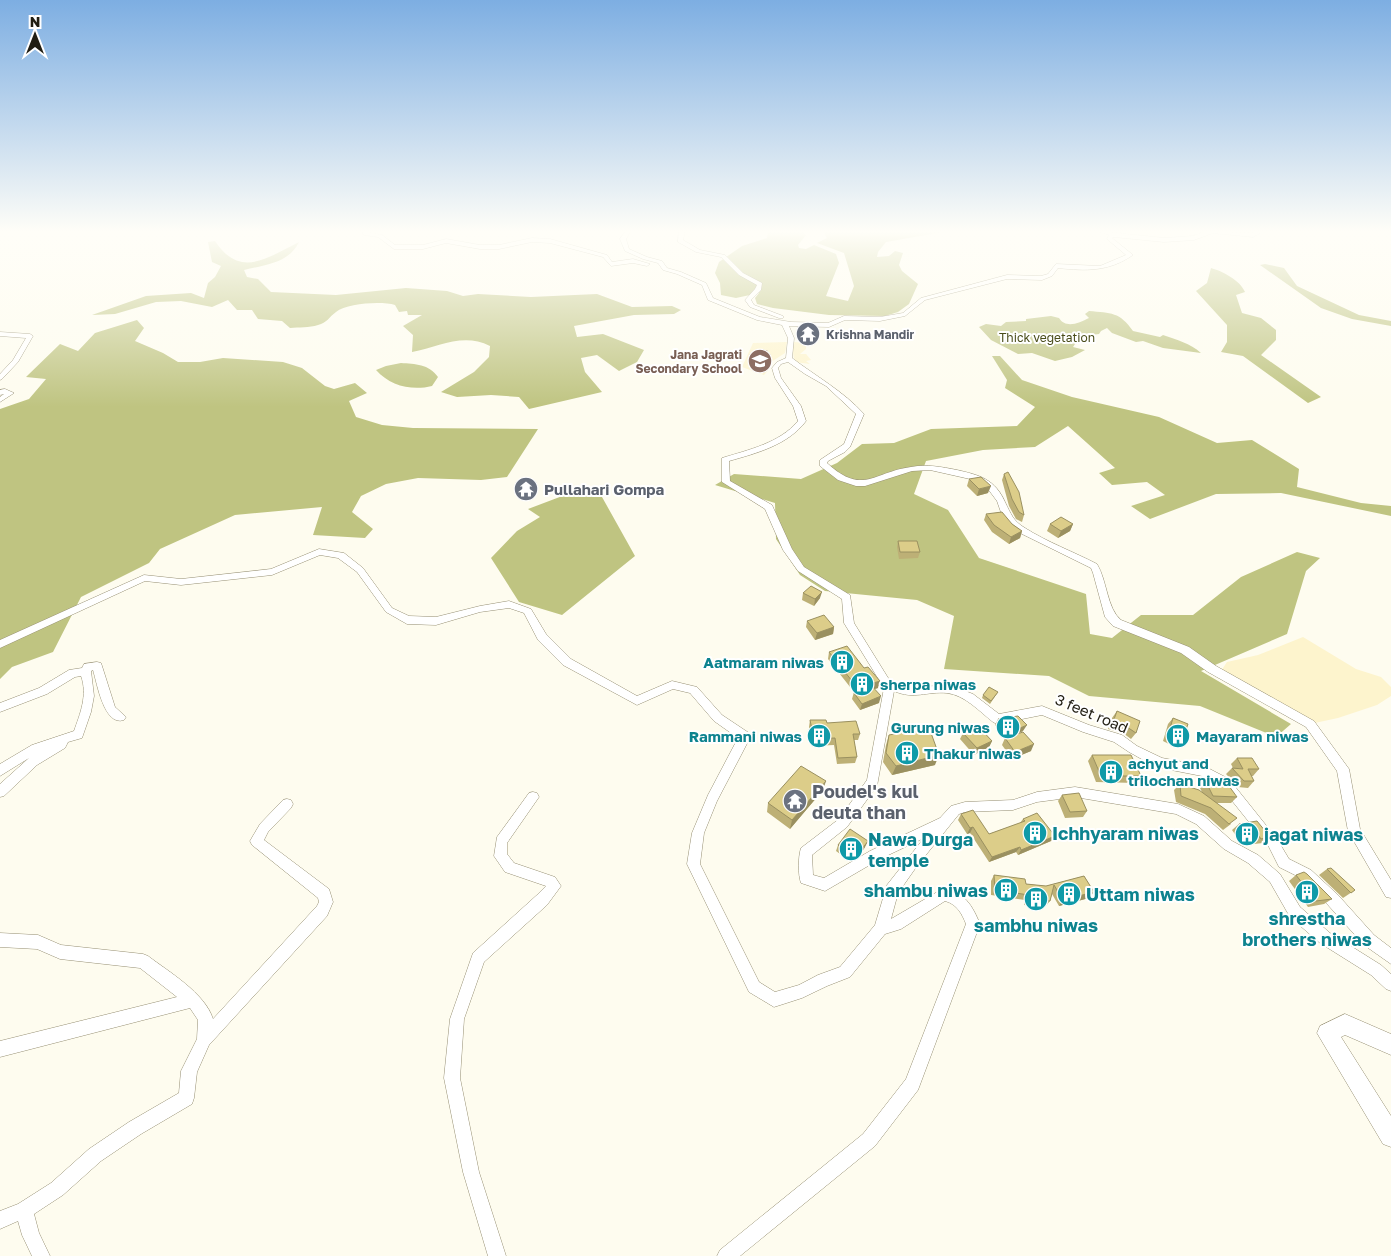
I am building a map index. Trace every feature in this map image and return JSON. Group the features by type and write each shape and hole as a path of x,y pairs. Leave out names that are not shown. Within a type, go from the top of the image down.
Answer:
{"street":[{"path":"706,290 710,299 758,319 791,324 829,325 844,318 880,319 905,314 915,304 928,297 956,290"},
{"path":"758,290 748,300 752,306 773,315 790,319 789,359"},
{"path":"0,334 30,336 16,361 0,378"},
{"path":"789,359 779,363 775,368 778,378 797,406 802,421 799,427 768,446 724,460 726,482 769,508 788,550 802,569 847,597 849,623 889,688 873,782 843,823 806,852 806,878 826,885 875,855 943,823"},
{"path":"789,359 807,373 828,385 860,414 848,445 824,460 822,464 842,481 862,484 911,469 930,468 982,479 991,487 1001,501 1006,516 1021,530 1094,566 1098,573 1110,617 1117,624 1185,650 1212,669 1310,724 1343,769 1354,832 1391,892"},
{"path":"0,393 5,391 10,393 0,400"},
{"path":"0,644 144,578 181,582 272,572 319,552 342,555 360,570 389,610 407,620 436,621 480,609 509,604 528,611 542,637 567,662 637,701 672,685 693,690 718,718 745,736 712,799 698,833 693,864 754,987 774,1000 802,991 823,980 845,972 881,929 892,890 955,810 965,807 1012,805 1037,798 1076,792 1178,809 1200,820 1228,845 1253,859 1275,878 1295,912 1326,938 1376,970 1391,984"},
{"path":"0,771 19,756 37,746 78,736 87,709 90,689 85,672 88,667 97,666 110,709 120,717"},
{"path":"0,708 43,691 73,673 85,672"},
{"name":"3 feet road","path":"887,684 906,692 949,689 969,697 997,719 1042,710 1087,729 1118,738 1133,750 1160,763 1204,771 1225,783 1273,843 1284,863 1306,874 1333,900 1369,940 1391,957"},
{"path":"0,792 33,761 61,745 65,738"},
{"path":"497,1256 471,1172 452,1078 457,1019 478,958 542,900 554,886 550,881 510,868 500,856 501,841 533,797"},
{"path":"0,1220 24,1210 57,1189 95,1155 134,1128 162,1114 186,1098 189,1071 204,1040 322,911 326,902 324,894 256,841 264,828 287,804"},
{"path":"726,1256 869,1140 912,1084 972,924 966,907 952,896 944,894 896,924 881,929"},
{"path":"0,940 38,942 60,952 143,961 193,1000 206,1018 204,1040"},
{"path":"0,1048 193,1000"},
{"path":"1391,1045 1345,1024 1327,1033 1391,1136"},
{"path":"24,1210 31,1235 41,1256"}],"shaded area":[{"name":"Jana Jagrati Secondary School","path":"787,342 785,353 768,364 769,369 764,375 742,367 753,343"},
{"path":"794,342 806,343 806,349 800,354 806,354 811,360 806,361 810,364 795,362 792,349"},
{"path":"1303,637 1356,669 1381,677 1391,687 1391,696 1377,705 1338,718 1310,724 1221,671 1227,662 1258,655"}],"green space":[{"path":"206,290 269,290 271,292 336,295 390,290 428,290 447,291 463,296 478,294 531,297 597,294 632,307 672,306 681,310 674,314 634,315 574,326 577,337 603,334 644,350 637,362 619,371 597,355 581,358 585,372 602,392 529,409 519,397 491,395 457,397 441,392 474,372 489,357 490,346 480,342 461,340 412,352 413,335 403,326 422,315 408,315 407,311 399,312 395,305 374,303 356,305 341,309 321,324 311,327 290,328 282,321 258,319 252,310 237,310 228,300 212,307 181,301 156,302 115,314 92,315 146,296 191,293 204,298"},
{"path":"721,290 829,290 826,296 848,301 853,290 915,290 909,304 898,312 885,316 829,315 773,308 757,304 755,298 759,293 736,298 721,295"},
{"path":"1244,290 1245,292 1236,295 1242,313 1261,318 1276,330 1276,340 1261,355 1321,397 1308,403 1243,356 1221,352 1227,342 1227,325 1196,291"},
{"path":"1295,290 1305,290 1359,315 1391,321 1391,326 1352,319 1321,308"},
{"name":"Thick vegetation","path":"1089,311 1114,315 1124,320 1133,331 1160,337 1163,335 1188,344 1201,353 1163,348 1143,341 1136,342 1112,333 1107,328 1099,334 1075,337 1073,347 1085,350 1072,357 1055,361 1032,353 1018,354 991,340 979,327 986,324 1001,326 1006,322 1026,321 1026,319 1051,316 1059,318 1065,323 1073,324 1089,318 1085,314"},
{"path":"137,320 144,328 135,341 163,353 178,362 200,362 223,358 283,362 302,368 325,386 334,389 355,383 367,393 349,401 356,417 382,425 413,428 538,429 507,477 481,480 418,478 386,484 361,496 352,512 373,529 365,538 313,535 322,507 235,515 160,549 149,563 81,597 53,652 12,667 0,679 0,409 29,399 46,379 26,377 60,344 78,351 95,333"},
{"path":"992,356 1000,356 1022,380 1072,397 1159,417 1217,443 1252,440 1299,469 1297,487 1361,503 1391,506 1391,516 1281,493 1216,494 1150,519 1131,506 1165,495 1147,482 1112,485 1099,473 1115,468 1068,426 1035,447 983,450 926,461 914,494 948,510 979,558 1086,594 1090,634 1112,638 1141,615 1193,615 1241,577 1297,552 1320,558 1306,571 1287,634 1201,671 1291,724 1276,737 1200,706 1089,696 1049,676 944,669 954,616 917,600 825,591 800,575 776,539 775,503 715,485 734,474 801,479 837,463 862,444 894,443 931,429 1017,426 1035,407 1005,388 1007,380"},
{"path":"401,363 426,367 438,377 432,386 417,388 402,386 388,380 376,370"},
{"path":"565,495 602,497 635,556 562,615 519,602 491,558 517,531 540,517 528,509"}],"building":[{"path":"1008,472 1019,492 1024,515 1019,512 1012,499 1004,474"},
{"path":"981,477 991,486 979,489 969,479"},
{"path":"1002,512 1012,524 1022,531 1011,537 994,525 986,514"},
{"path":"1061,517 1073,524 1061,531 1050,524"},
{"path":"898,541 917,541 920,552 900,552"},
{"path":"811,586 822,592 815,599 803,593"},
{"path":"824,615 834,627 817,633 807,621"},
{"path":"847,646 864,668 868,667 880,681 870,684 881,696 862,704 854,693 860,691 829,652"},
{"path":"989,687 998,692 991,701 983,695"},
{"path":"1117,711 1140,721 1136,733 1127,727 1113,722"},
{"path":"1018,716 1027,725 1011,732 998,719"},
{"path":"1173,718 1188,724 1182,741 1168,735"},
{"path":"810,720 826,720 827,723 856,721 860,734 853,734 857,757 838,758 835,738 814,739"},
{"path":"978,726 992,741 977,748 963,733"},
{"name":"Thakur niwas","path":"910,731 931,733 939,755 896,766 886,753 889,735"},
{"path":"1023,732 1034,744 1015,752 1005,738"},
{"path":"1092,755 1131,755 1141,776 1101,776"},
{"path":"1237,758 1252,758 1259,769 1248,769 1254,781 1244,781 1232,768 1243,769"},
{"name":"Poudel's kul deuta than","path":"801,766 826,781 792,820 768,803"},
{"path":"1204,778 1219,778 1226,782 1237,797 1213,796"},
{"path":"1180,784 1199,790 1237,818 1229,824 1211,808 1181,796"},
{"path":"1079,793 1087,811 1070,812 1062,795"},
{"path":"973,810 989,834 1025,821 1023,819 1037,813 1055,836 1021,850 1020,847 992,857 973,827 970,828 961,814"},
{"path":"1257,821 1270,837 1261,839 1256,832 1246,834 1239,824"},
{"name":"Nawa Durga temple","path":"850,829 868,841 862,849 852,855 838,845"},
{"path":"1331,868 1355,890 1351,893 1327,869"},
{"path":"1304,872 1332,899 1316,901 1296,875"},
{"path":"994,875 1025,879 1026,884 1046,886 1084,876 1094,892 1063,900 1054,885 1050,901 1028,899 1029,895 995,890"}],"place":[{"name":"Krishna Mandir","path":"808,334"},
{"name":"Jana Jagrati Secondary School","path":"760,361"},
{"name":"Pullahari Gompa","path":"526,489"},
{"name":"Aatmaram niwas","path":"842,662"},
{"name":"sherpa niwas","path":"862,684"},
{"name":"Gurung niwas","path":"1008,727"},
{"name":"Rammani niwas","path":"819,736"},
{"name":"Mayaram niwas","path":"1178,736"},
{"name":"Thakur niwas","path":"907,753"},
{"name":"achyut and trilochan niwas","path":"1111,772"},
{"name":"Poudel's kul deuta than","path":"795,801"},
{"name":"Ichhyaram niwas","path":"1035,833"},
{"name":"jagat niwas","path":"1247,834"},
{"name":"Nawa Durga temple","path":"851,849"},
{"name":"shambu niwas","path":"1006,890"},
{"name":"shrestha brothers niwas","path":"1307,892"},
{"name":"Uttam niwas","path":"1069,894"},
{"name":"sambhu niwas","path":"1036,899"}]}
